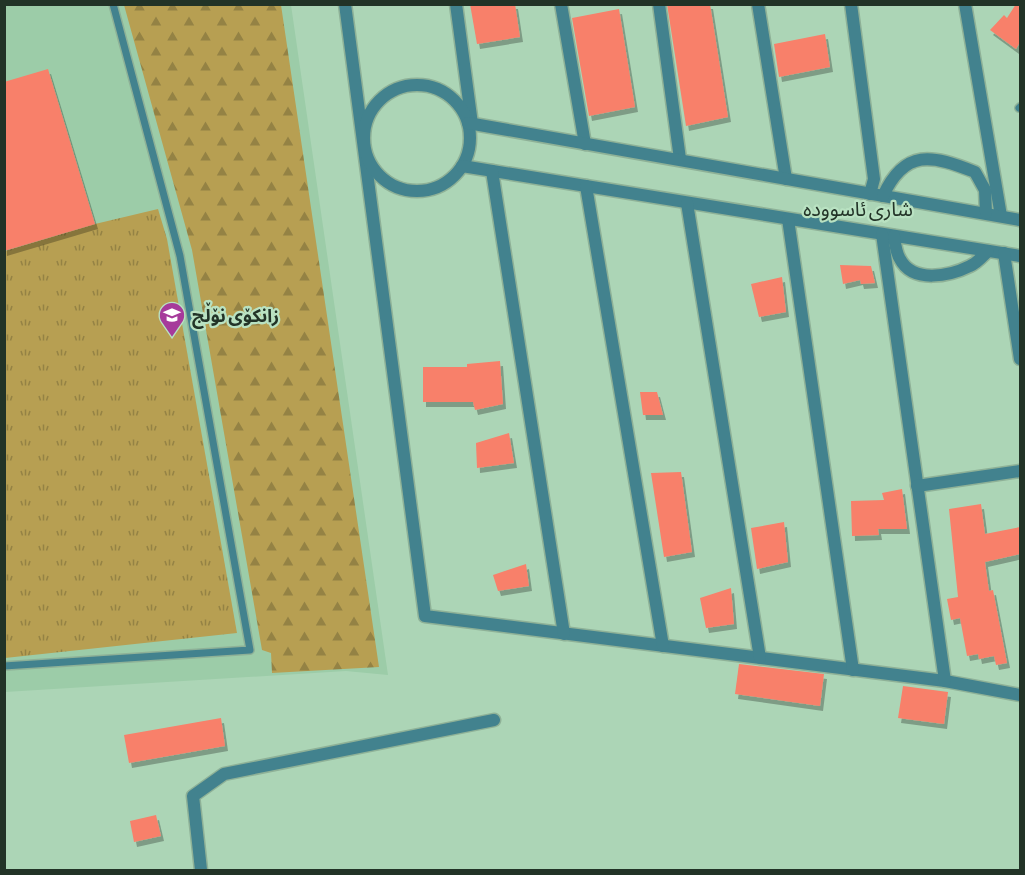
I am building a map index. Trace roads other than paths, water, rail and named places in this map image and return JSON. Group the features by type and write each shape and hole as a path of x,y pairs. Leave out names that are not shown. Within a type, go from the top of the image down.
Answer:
{"street":[{"path":"345,4 425,616 945,681 1020,695"},
{"path":"456,4 470,124 468,153 462,166 450,179 436,187 419,191 402,189 387,182 374,170 366,155 363,139 366,122 374,107 386,95 401,87 417,85 434,88 449,96 470,124 1020,220"},
{"path":"561,4 585,144"},
{"path":"659,4 680,159"},
{"path":"758,4 786,179"},
{"path":"850,4 874,179 870,194"},
{"path":"965,4 1001,216"},
{"path":"883,196 892,176 908,163 933,158 975,172 985,190 986,213"},
{"path":"462,166 1020,256"},
{"path":"492,171 564,634"},
{"path":"586,186 663,646"},
{"path":"687,203 760,658"},
{"path":"788,219 853,670"},
{"path":"888,235 900,261 915,272 928,276 948,274 973,266 988,250"},
{"path":"888,235 917,486 945,681"},
{"path":"1004,253 1020,359"},
{"path":"917,486 1020,471"},
{"path":"201,870 193,796 224,774 494,720"}],"lane":[{"path":"4,666 250,650 177,245 113,4"}],"place":[{"name":"زانکۆی نۆڵج","path":"172,338"}],"district":[{"name":"شاری ئاسوودە","path":"858,208"}]}
